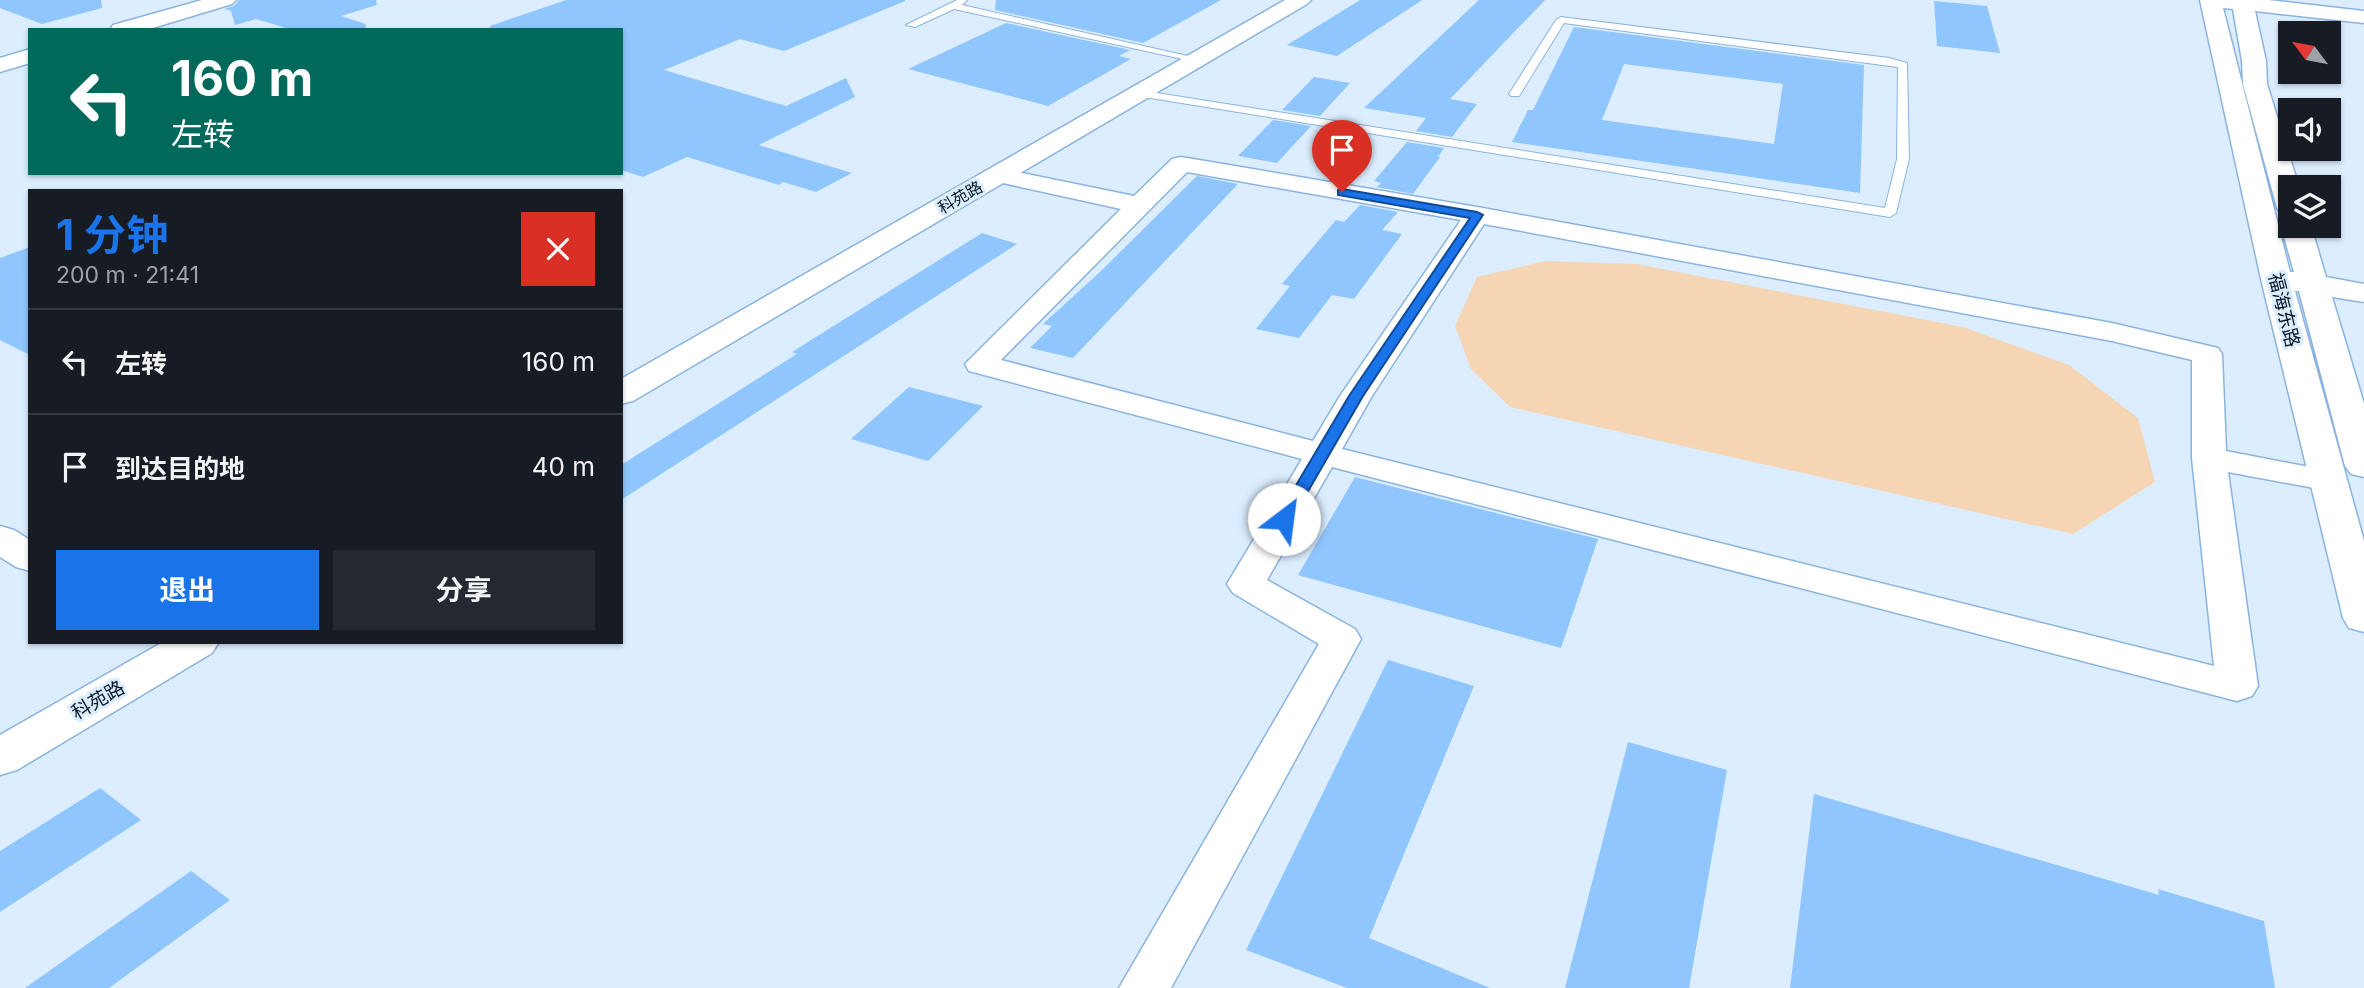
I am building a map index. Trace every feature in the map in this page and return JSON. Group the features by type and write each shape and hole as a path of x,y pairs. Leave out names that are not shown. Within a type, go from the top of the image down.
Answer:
{"street":[{"path":"128,28 225,0"},
{"name":"科苑路","path":"623,393 1300,0"},
{"path":"2228,5 2364,17"},
{"path":"2228,5 2364,27"},
{"path":"2228,5 2281,175"},
{"name":"福海东路","path":"2228,5 2221,52 2276,279 2364,618"},
{"path":"0,65 28,57"},
{"path":"1181,164 1477,215 2112,332 2207,354 2209,457 2236,686 1322,454 980,364 1139,205 1181,164"},
{"path":"998,175 1139,205"},
{"path":"1144,988 1341,639 1247,584 1356,396 1477,215"},
{"name":"福海东路","path":"2299,238 2364,466"},
{"path":"2276,279 2364,293"},
{"path":"2209,457 2330,481"},
{"path":"0,539 28,557"},
{"name":"科苑路","path":"0,757 176,647"}],"lane":[{"path":"911,25 966,0"},
{"path":"954,6 1196,59"},
{"path":"1138,93 1490,152 1890,213 1903,159 1903,65 1889,61 1561,20 1515,94"}],"shaded area":[{"path":"1545,261 1637,264 1963,327 2069,365 2138,418 2155,482 2073,534 1510,407 1471,369 1455,326 1477,277"}],"building":[{"path":"0,0 101,0 102,8 42,24 0,8"},
{"path":"239,0 376,0 377,5 341,16 366,24 365,28 286,28 256,19 235,25 231,11 224,9 234,6"},
{"path":"566,0 905,0 784,51 740,39 664,70 786,106 846,78 855,97 759,145 852,173 816,192 783,182 779,185 687,157 643,177 623,171 623,28 490,26"},
{"path":"996,0 1221,0 1143,43 995,10"},
{"path":"1360,0 1422,0 1337,56 1287,45"},
{"path":"1479,0 1545,0 1450,99 1477,104 1452,137 1416,131 1426,118 1364,108"},
{"path":"1934,1 1987,6 2000,53 1937,46"},
{"path":"1006,23 1130,50 1119,56 1131,59 1048,106 908,69"},
{"path":"1574,27 1864,65 1860,193 1512,142 1528,110 1533,110","holes":["1624,64 1783,84 1774,144 1602,120"]},
{"path":"1314,77 1350,83 1320,116 1282,110"},
{"path":"1273,120 1311,126 1277,163 1238,156"},
{"path":"1407,142 1444,148 1413,194 1377,187 1381,183 1374,181"},
{"path":"1197,176 1238,184 1073,358 1030,348 1052,326 1043,324"},
{"path":"1360,205 1398,212 1382,230 1402,234 1354,299 1332,295 1299,338 1256,329 1290,286 1282,284 1336,220 1344,222"},
{"path":"982,233 1017,244 623,499 623,464 797,354 792,352"},
{"path":"28,248 28,354 0,340 0,258"},
{"path":"909,387 983,406 928,461 851,439"},
{"path":"1355,477 1598,539 1561,648 1298,575"},
{"path":"1388,660 1474,686 1369,938 1490,988 1347,988 1246,950"},
{"path":"1628,742 1727,770 1689,988 1565,988"},
{"path":"100,788 141,820 0,912 0,851"},
{"path":"1814,794 2159,895 2158,889 2264,921 2275,988 1790,988"},
{"path":"191,871 230,900 109,988 25,988"}],"route":[{"path":"1284,519 1356,396 1477,215 1342,192"}]}
